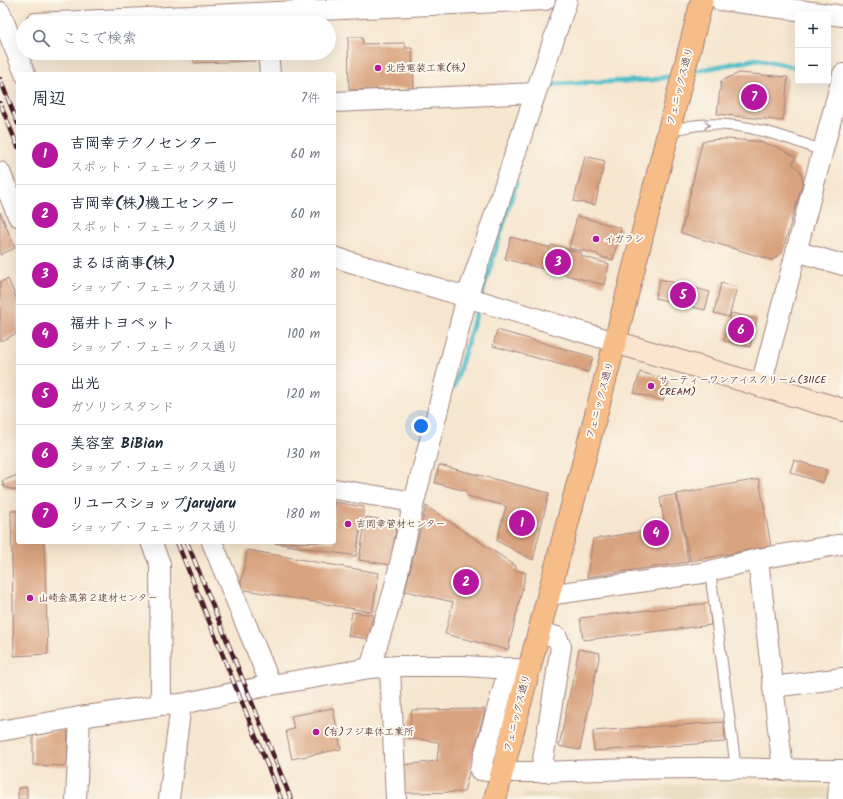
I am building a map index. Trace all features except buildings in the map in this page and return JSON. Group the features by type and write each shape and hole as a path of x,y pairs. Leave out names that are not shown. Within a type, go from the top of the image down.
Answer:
{"main road":[{"name":"フェニックス通り","path":"495,799 519,669 538,632 615,342 702,0"}],"street":[{"path":"181,16 545,0"},
{"path":"396,799 380,667 394,590 414,502 467,297 567,0"},
{"path":"720,0 843,16"},
{"path":"9,20 16,44"},
{"path":"21,60 24,72"},
{"path":"269,60 270,72"},
{"path":"761,385 796,251 831,141 843,74"},
{"path":"336,102 535,93"},
{"path":"0,172 16,211"},
{"path":"796,251 843,265"},
{"path":"336,258 843,410"},
{"path":"336,489 414,502"},
{"path":"152,544 160,564 161,705"},
{"path":"213,544 271,685"},
{"path":"548,595 702,573 758,559 843,544"},
{"path":"758,559 783,770"},
{"path":"538,632 557,637 561,647 541,772"},
{"path":"0,731 80,717 161,705 182,704 271,685 380,667 465,666 519,669 480,770 486,771"},
{"path":"773,687 843,678"},
{"path":"170,799 182,704"},
{"path":"76,799 80,717"},
{"path":"513,772 614,769 843,770"},
{"path":"838,799 839,784 843,784"}],"lane":[{"path":"668,130 699,125 734,126 777,135 831,141"},
{"path":"710,571 736,769"}],"shaded area":[{"path":"736,782 833,788 832,799 523,799 524,794"}],"waterway":[{"path":"690,72 757,59 795,67"},
{"path":"543,94 555,84 652,80 676,75"},
{"path":"831,75 839,77"},
{"path":"481,297 516,183"},
{"path":"454,387 479,305"}],"railway":[{"path":"0,79 16,119"},
{"path":"0,103 16,142"},
{"path":"178,544 281,799"},
{"path":"188,544 291,799"}],"place":[{"name":"北陸電装工業(株)","path":"378,68"},
{"name":"リユースショップjarujaru","path":"754,97"},
{"name":"イガラシ","path":"596,239"},
{"name":"まるほ商事(株)","path":"558,262"},
{"name":"出光","path":"683,295"},
{"name":"美容室 BiBian","path":"741,330"},
{"name":"サーティーワンアイスクリーム(31ICE CREAM)","path":"651,386"},
{"name":"吉岡幸テクノセンター","path":"522,523"},
{"name":"吉岡幸管材センター","path":"348,524"},
{"name":"福井トヨペット","path":"656,533"},
{"name":"吉岡幸(株)機工センター","path":"466,582"},
{"name":"山崎金属第２建材センター","path":"30,598"},
{"name":"(有)フジ車体工業所","path":"316,732"}]}
